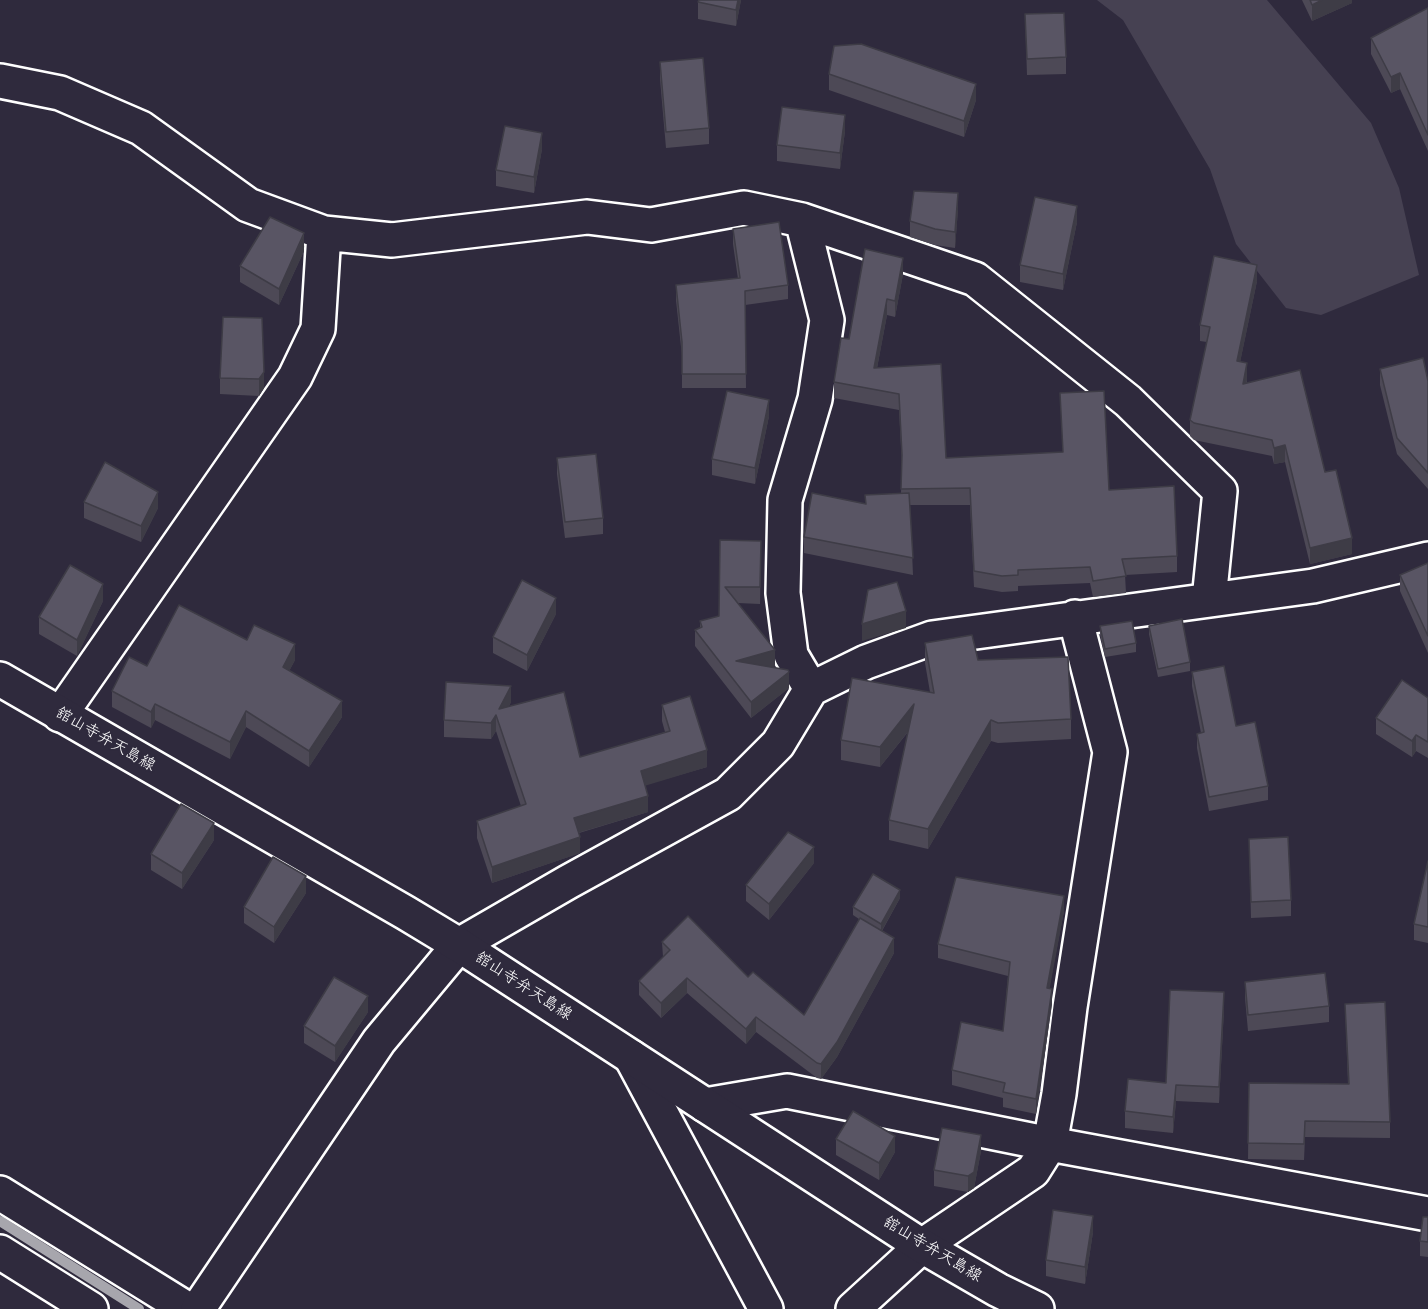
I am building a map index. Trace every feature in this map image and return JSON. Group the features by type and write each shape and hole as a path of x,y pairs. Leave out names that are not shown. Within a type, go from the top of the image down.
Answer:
{"street":[{"path":"0,81 60,93 141,128 248,205 324,233 393,240 587,217 651,225 744,208 802,220 975,279 1128,401 1220,491 1209,600"},
{"path":"802,220 827,320 815,399 785,500 783,594 791,655 811,689"},
{"path":"60,715 295,377 318,329 324,233"},
{"path":"198,1309 379,1041 459,945 728,794 778,744 811,689 866,662 932,638 1313,586 1428,559"},
{"path":"853,1309 922,1246 1033,1171 1050,1144 1110,752 1075,617"},
{"name":"舘山寺弁天島線","path":"0,679 459,945 922,1246 998,1290 1037,1309"},
{"path":"631,1056 766,1309"},
{"path":"705,1105 787,1090 1050,1144 1428,1214"},
{"path":"0,1193 187,1309"},
{"path":"0,1252 91,1309"}],"shaded area":[{"path":"1097,0 1267,0 1371,123 1399,188 1419,275 1321,315 1286,308 1236,244 1210,169 1123,20"}],"building":[{"path":"699,0 738,0 736,10 698,2"},
{"path":"1310,0 1322,0 1312,5"},
{"path":"1428,8 1428,135 1400,73 1391,77 1371,38"},
{"path":"1064,13 1066,57 1027,59 1025,14"},
{"path":"861,44 976,84 964,121 829,74 834,46"},
{"path":"703,58 709,128 666,132 660,62"},
{"path":"782,107 845,115 840,153 777,145"},
{"path":"505,126 542,133 534,177 496,170"},
{"path":"914,191 958,193 955,232 935,229 910,221"},
{"path":"1035,197 1077,206 1063,274 1020,265"},
{"path":"270,217 304,233 279,289 240,266"},
{"path":"779,222 788,285 745,291 746,374 682,374 682,342 676,285 740,278 733,229"},
{"path":"865,249 903,258 895,301 887,299 874,368 941,364 946,458 1063,452 1060,393 1104,391 1109,490 1174,486 1177,556 1122,559 1126,576 1093,581 1090,567 1018,570 1018,575 1002,576 974,571 970,488 901,489 899,394 834,382 841,338 849,339"},
{"path":"1214,256 1257,265 1237,361 1247,363 1243,384 1300,370 1325,472 1336,470 1352,538 1310,548 1285,445 1274,448 1272,440 1194,423 1190,420 1210,327 1200,325"},
{"path":"223,317 262,318 264,372 259,379 220,378"},
{"path":"1423,358 1428,381 1428,473 1397,438 1380,369"},
{"path":"727,391 769,400 755,468 712,459"},
{"path":"596,454 603,518 565,522 557,458"},
{"path":"105,462 158,492 141,526 84,502"},
{"path":"812,493 866,504 865,495 909,493 913,558 804,537"},
{"path":"720,540 761,541 760,587 725,587 775,650 736,661 789,672 751,702 695,630 702,627 700,621 719,616"},
{"path":"1428,563 1428,636 1400,575"},
{"path":"70,565 103,584 77,640 39,617"},
{"path":"522,580 556,598 527,655 493,637"},
{"path":"897,582 906,611 862,624 868,590"},
{"path":"179,605 247,640 254,625 295,644 283,667 342,701 309,751 246,711 230,742 155,704 151,712 112,691 129,657 147,666"},
{"path":"1182,619 1190,662 1158,669 1149,626"},
{"path":"1132,621 1136,643 1105,649 1100,626"},
{"path":"972,635 978,660 1068,657 1071,719 998,723 991,720 928,829 889,820 914,704 880,747 841,740 852,678 934,693 925,643"},
{"path":"1224,666 1236,726 1255,722 1268,786 1209,797 1197,734 1204,732 1192,672"},
{"path":"1402,680 1428,698 1428,742 1416,735 1412,741 1376,718"},
{"path":"446,682 511,686 499,709 564,692 580,757 670,731 662,705 690,696 707,750 641,771 648,796 574,818 580,837 492,867 477,821 526,804 496,715 491,723 444,720"},
{"path":"181,804 214,823 182,873 151,854"},
{"path":"788,832 814,847 769,904 746,885"},
{"path":"1288,837 1291,900 1251,902 1249,839"},
{"path":"273,857 306,876 274,927 244,907"},
{"path":"1428,861 1428,927 1414,924"},
{"path":"873,874 900,890 881,924 853,907"},
{"path":"956,877 1064,896 1047,988 1052,989 1036,1099 1003,1092 1005,1083 952,1070 961,1022 1003,1031 1010,962 938,944"},
{"path":"688,916 748,977 753,972 804,1015 860,918 894,938 837,1042 821,1064 756,1017 746,1029 687,978 661,1003 639,981 670,950 662,942"},
{"path":"1325,973 1329,1006 1248,1015 1245,982"},
{"path":"334,977 368,996 335,1046 304,1026"},
{"path":"1170,990 1224,992 1219,1087 1176,1085 1173,1117 1125,1111 1128,1079 1166,1083"},
{"path":"1385,1002 1390,1122 1305,1121 1304,1144 1248,1143 1249,1083 1349,1084 1345,1004"},
{"path":"853,1111 895,1136 879,1163 836,1139"},
{"path":"942,1128 981,1135 974,1172 968,1176 934,1170"},
{"path":"1053,1210 1093,1216 1085,1267 1046,1260"},
{"path":"1423,1217 1428,1217 1428,1242 1420,1241"}],"waterway":[{"path":"0,1221 139,1309"}]}
